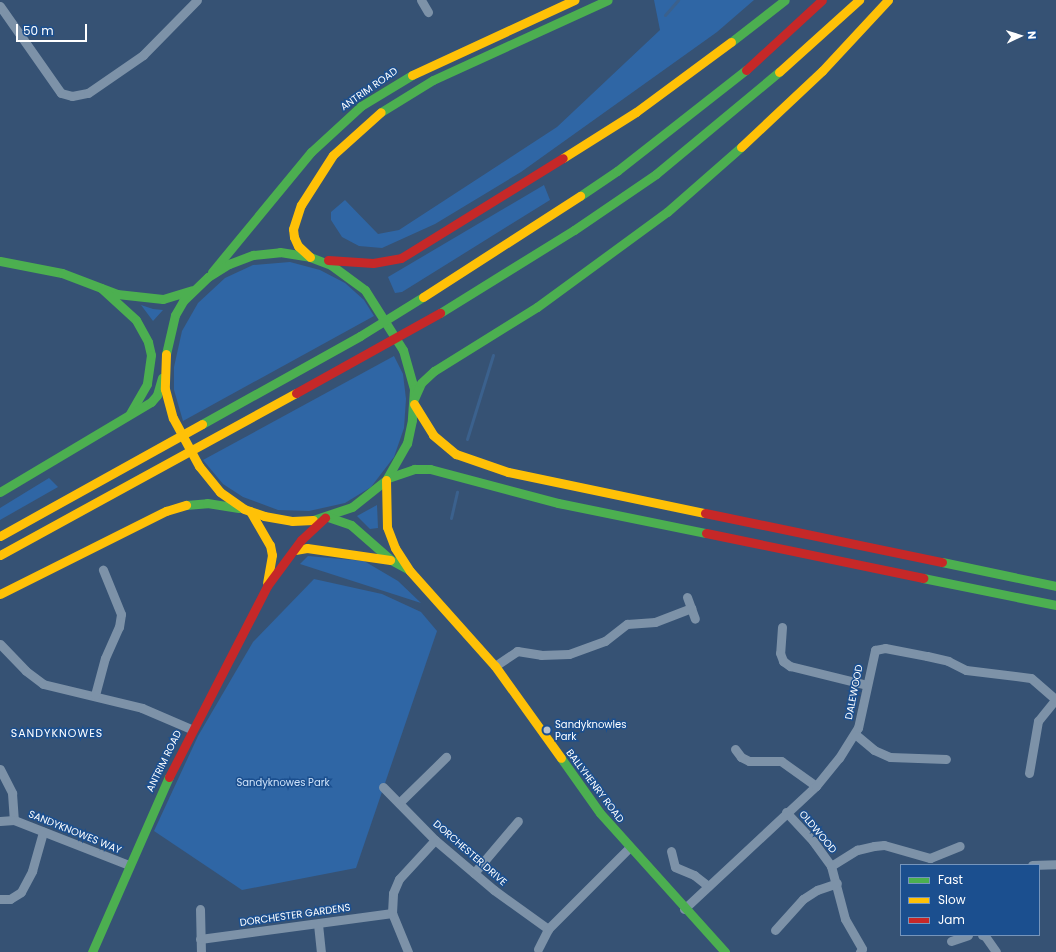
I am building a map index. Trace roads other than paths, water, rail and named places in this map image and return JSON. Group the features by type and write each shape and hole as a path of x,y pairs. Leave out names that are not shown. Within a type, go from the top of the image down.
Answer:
{"main road":[{"name":"ANTRIM ROAD","path":"208,277 311,152 361,106 424,67 574,0"},
{"path":"608,0 433,80 372,118 333,155 301,205 293,229 294,237 298,246 313,257 344,273 372,299 403,350 410,372 414,402 440,442 456,454 496,468 730,520 1056,586"},
{"path":"247,510 220,492 192,454 168,406 164,371 166,346 175,316 194,289 208,277 229,264 253,255 280,252 372,263 400,258 412,252 636,112 687,76 785,0"},
{"path":"0,536 360,336 419,300 617,171 747,69 822,0"},
{"path":"0,555 429,320 549,247 656,174 748,100 859,0"},
{"path":"387,479 407,443 414,402 421,383 434,371 537,307 667,212 770,121 822,71 888,0"},
{"path":"0,261 62,273 117,294 163,299 194,289"},
{"path":"102,288 136,320 148,342 151,355 147,384 128,416"},
{"path":"0,492 128,416 157,395 164,371 148,329 137,312 117,294"},
{"path":"0,594 166,511 182,506 207,503 247,510 292,521 326,517 352,507 387,479 414,469 430,469 558,503 1056,605"},
{"name":"BALLYHENRY ROAD","path":"387,479 387,527 395,548 410,571 495,666 579,784 629,848 724,952"},
{"name":"ANTRIM ROAD","path":"247,510 270,545 272,555 267,586"},
{"name":"ANTRIM ROAD","path":"92,952 129,865 191,729 267,586 295,550 326,517"},
{"name":"BALLYHENRY ROAD","path":"326,517 343,521 358,530 391,560 410,571"},
{"path":"295,550 327,550 391,560"}],"street":[{"path":"0,6 61,93 72,96 88,93 137,60 197,0"},
{"path":"420,0 428,12"},
{"path":"95,695 105,658 119,627 121,614 103,570"},
{"path":"687,597 695,619"},
{"path":"495,666 517,650 541,655 569,654 606,641 627,624 655,622 692,608"},
{"path":"782,627 780,653 787,663 867,685"},
{"path":"0,644 26,671 43,684 95,695 142,708 191,729"},
{"name":"DALEWOOD","path":"684,909 786,812 816,786 855,734 875,650 885,648 948,661 966,670 1031,678 1056,699 1038,721 1029,773"},
{"path":"855,734 874,750 890,757 946,759"},
{"path":"735,749 741,757 749,760 781,761 816,786"},
{"path":"399,803 446,757"},
{"path":"0,769 12,793 14,820 0,821"},
{"name":"DORCHESTER DRIVE","path":"384,787 435,840 474,873 548,929"},
{"name":"OLDWOOD","path":"786,812 813,841 831,866 837,883 845,919 862,949 860,952"},
{"name":"SANDYKNOWES WAY","path":"14,820 129,865"},
{"path":"474,873 518,821"},
{"path":"0,899 10,899 21,892 32,872 43,832"},
{"path":"408,952 392,913 393,893 399,879 435,840"},
{"name":"OLDWOOD","path":"831,866 858,850 874,846 884,845 930,858 960,846"},
{"path":"538,948 548,929 629,848"},
{"path":"670,852 675,867 694,875 708,886"},
{"path":"1040,865 1056,864"},
{"path":"775,930 803,899 817,890 837,883"},
{"path":"200,909 201,952"},
{"name":"DORCHESTER GARDENS","path":"200,939 392,913"},
{"path":"318,924 321,952"},
{"path":"951,941 965,936"},
{"path":"983,936 996,952"}],"waterway":[{"path":"665,15 678,0"},
{"path":"467,439 493,355"},
{"path":"451,518 457,492"}],"place":[{"name":"Sandyknowles Park","path":"547,730"}],"district":[{"name":"SANDYKNOWES","path":"57,733"}],"park label":[{"name":"Sandyknowes Park","path":"283,783"}]}
